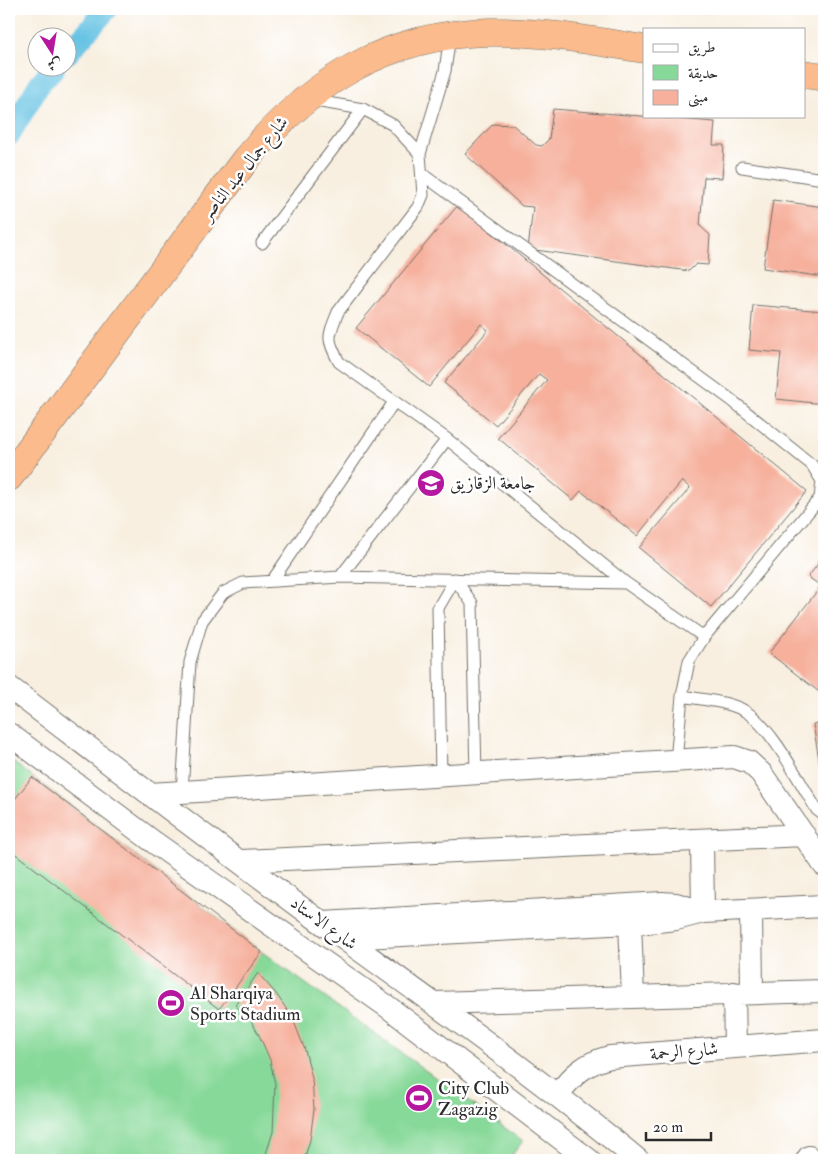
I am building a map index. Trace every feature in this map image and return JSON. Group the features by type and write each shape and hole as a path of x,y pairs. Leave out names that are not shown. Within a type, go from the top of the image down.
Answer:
{"highway":[{"name":"شارع جمال عبد الناصر","path":"9,477 246,159 273,127 304,100 337,76 372,58 410,44 450,36 490,32 530,34 643,49"},
{"path":"806,74 824,77"}],"street":[{"name":"شارع الاستاد","path":"9,688 323,923 558,1094 638,1160"},
{"name":"شارع الاستاد","path":"9,734 155,843 388,1006 589,1160"},
{"path":"150,794 734,757 749,762 761,773 824,865"},
{"path":"155,843 176,814"},
{"path":"242,862 804,835"},
{"path":"702,840 703,912"},
{"path":"323,923 662,903 676,904 703,912"},
{"path":"345,938 662,921 703,912 824,906"},
{"path":"734,1047 743,993 751,910"},
{"path":"630,923 633,997"},
{"path":"388,1006 406,982"},
{"path":"435,1003 824,991"},
{"name":"شارع الرحمة","path":"558,1094 573,1075 600,1060 824,1040"}],"lane":[{"path":"450,36 444,71 420,154 423,195 418,207 338,312 329,344 339,362 448,439 626,583 704,637"},
{"path":"304,100 363,109 393,124 420,154"},
{"path":"262,243 363,109"},
{"path":"742,167 824,179"},
{"path":"422,174 730,399 812,465 822,481 820,498 704,637 689,662 682,696 676,762"},
{"path":"272,580 394,402"},
{"path":"340,577 448,439"},
{"path":"182,792 190,662 202,621 223,593 243,583 340,577 626,583"},
{"path":"455,579 472,603 476,774"},
{"path":"441,776 438,608 455,579"},
{"path":"682,696 726,704 748,713 771,738 817,810 824,816"}],"green space":[{"name":"Al Sharqiya Sports Stadium","path":"9,759 262,952 523,1141 508,1160 9,1160"}],"building":[{"path":"553,109 643,116 643,118 715,122 713,145 724,145 722,178 704,177 700,226 710,235 708,265 696,264 689,271 528,249 533,207 522,206 465,154 493,124 513,125 536,145 542,146 549,139"},
{"path":"773,200 824,207 824,277 763,268"},
{"path":"458,205 807,491 711,607 639,548 690,488 682,481 637,536 581,491 573,500 498,438 547,380 539,374 496,425 444,383 488,330 481,324 429,387 356,328"},
{"path":"753,305 824,311 824,404 776,399 781,353 749,350"},
{"path":"824,556 823,695 769,653 821,586 808,577"},
{"path":"824,722 824,784 823,784 813,724"},
{"path":"32,777 262,952 219,1009 9,849 9,807"},
{"path":"258,973 277,995 293,1019 305,1050 312,1078 314,1109 310,1140 304,1160 264,1160 273,1132 275,1084 270,1060 260,1037 249,1017 235,1005"}],"waterway":[{"path":"78,42 107,9"},
{"path":"9,135 45,78"}],"place":[{"name":"جامعة الزقازيق","path":"431,483"},
{"name":"Al Sharqiya Sports Stadium","path":"171,1003"},
{"name":"City Club Zagazig","path":"419,1098"}]}
